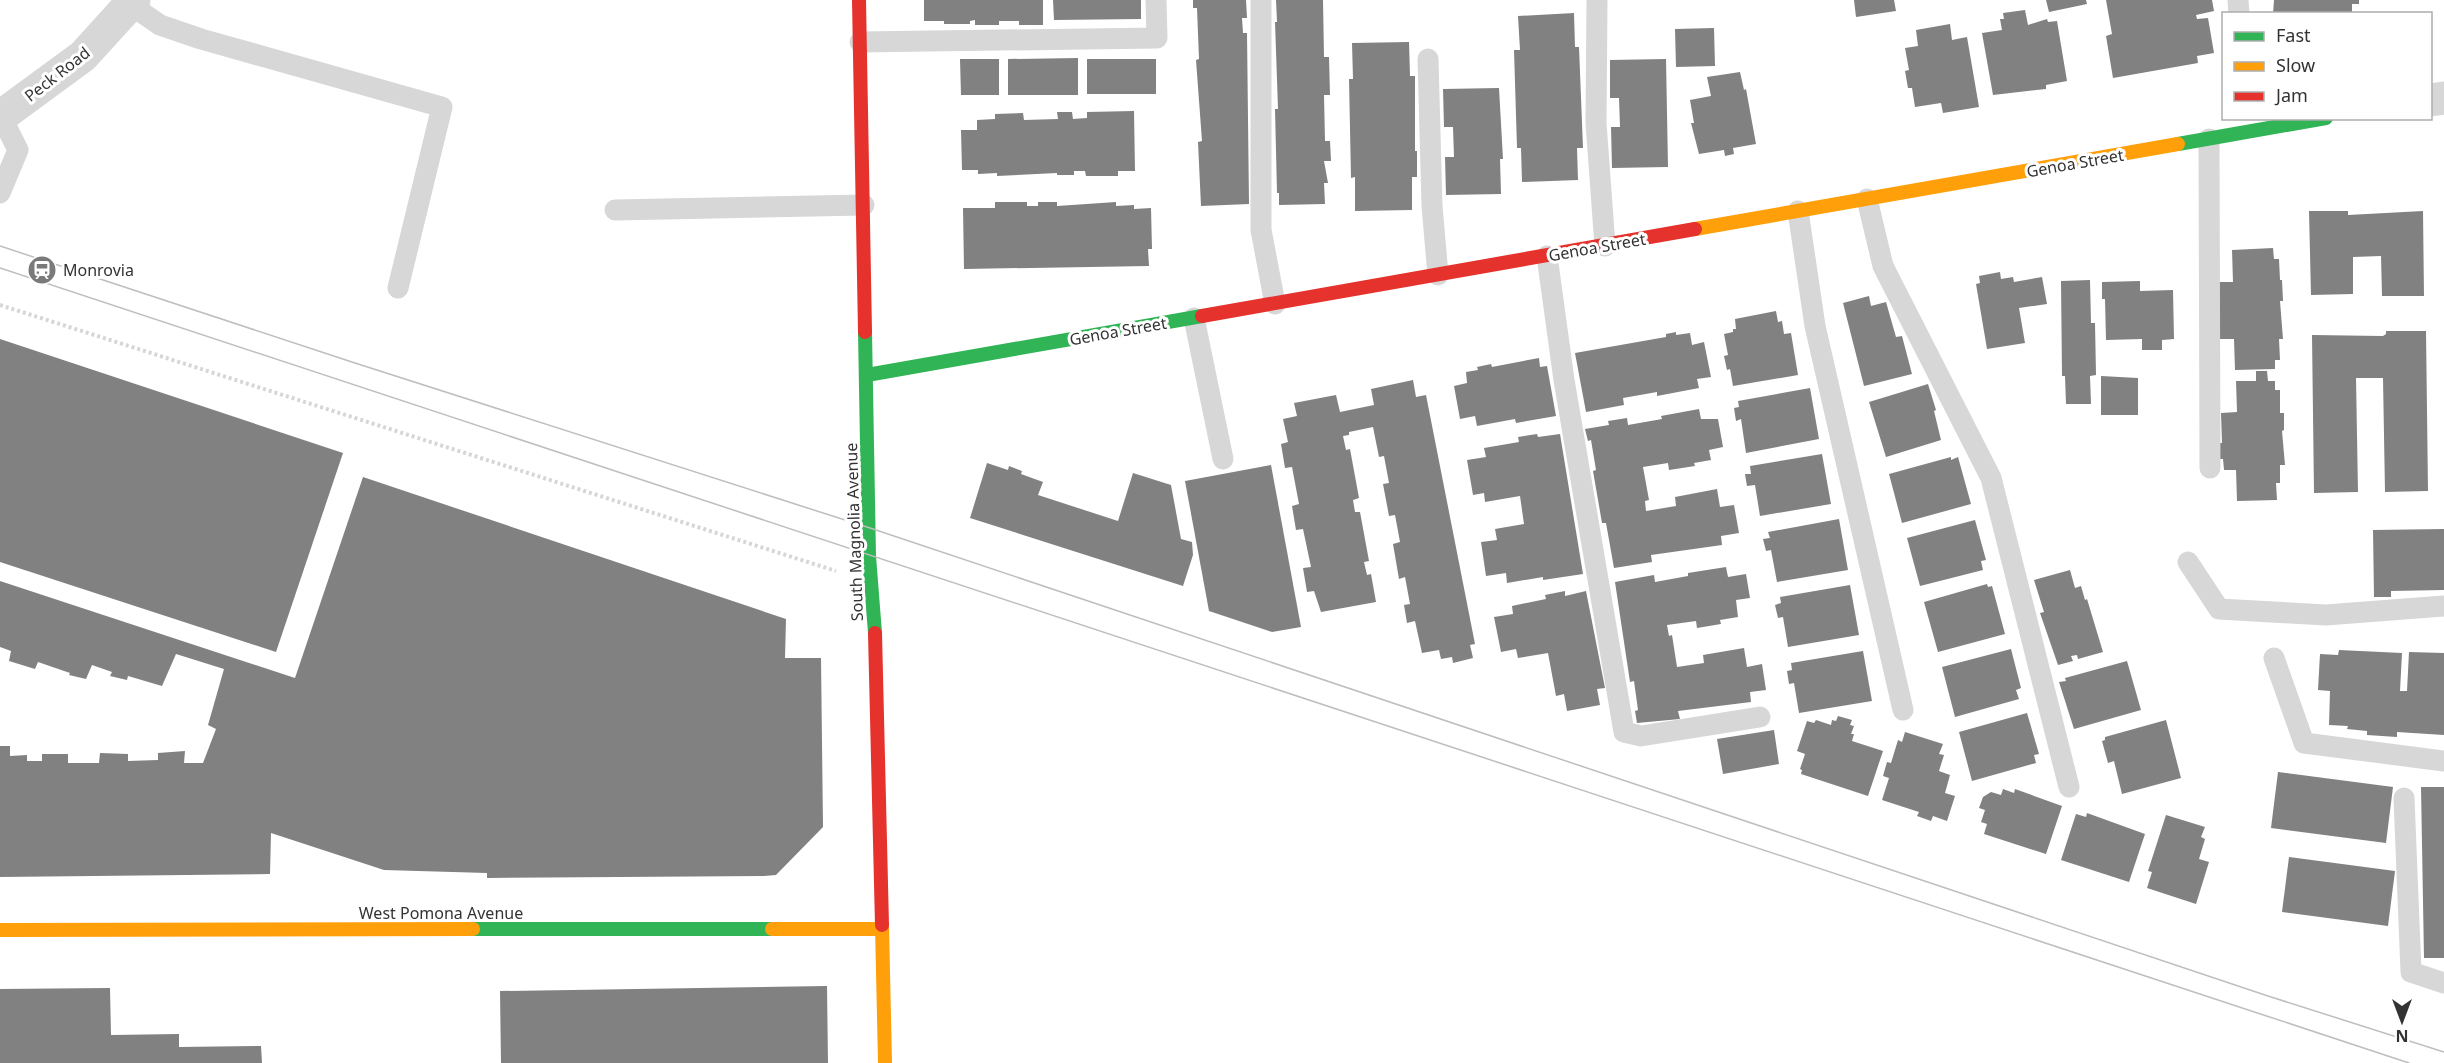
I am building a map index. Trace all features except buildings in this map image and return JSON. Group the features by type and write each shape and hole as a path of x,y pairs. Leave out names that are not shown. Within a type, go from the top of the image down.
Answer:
{"street":[{"name":"South Magnolia Avenue","path":"859,0 867,375 868,556 876,653 885,1063"},
{"name":"Peck Road","path":"1,117 83,56 133,2"},
{"name":"Genoa Street","path":"867,375 2209,139 2246,126 2306,120"},
{"name":"West Pomona Avenue","path":"0,930 882,929"}],"lane":[{"path":"860,42 1157,38 1156,0"},
{"path":"1261,0 1261,230 1275,303"},
{"path":"1597,0 1596,123 1605,246"},
{"path":"133,2 160,25 201,39 442,107 398,288"},
{"path":"1428,59 1432,206 1438,274"},
{"path":"0,193 18,150 1,117"},
{"path":"2209,139 2210,468"},
{"path":"1867,199 1883,266 1991,478 2069,787"},
{"path":"615,210 864,205"},
{"path":"1798,211 1815,326 1903,710"},
{"path":"1547,256 1564,380 1624,732 1641,736 1760,717"},
{"path":"1194,318 1223,459"},
{"path":"2187,562 2219,609 2326,615 2444,606"},
{"path":"2274,658 2304,743 2444,761"},
{"path":"2404,798 2411,972 2444,983"}],"path":[{"path":"0,305 837,571"}],"tram line":[{"path":"0,246 355,363 870,528 2268,996 2444,1052"},
{"path":"0,268 2409,1063"}],"traffic: fast":[{"path":"2178,144 2315,120"},
{"path":"867,375 1202,316"},
{"path":"865,332 869,556 875,633"},
{"path":"473,929 772,929"}],"traffic: slow":[{"path":"1695,229 2178,144"},
{"path":"882,925 885,1063"},
{"path":"0,930 473,929"},
{"path":"772,929 882,929"}],"traffic: jam":[{"path":"859,0 865,332"},
{"path":"1202,316 1695,229"},
{"path":"875,633 882,925"}],"place":[{"name":"Monrovia","path":"42,270"}]}
